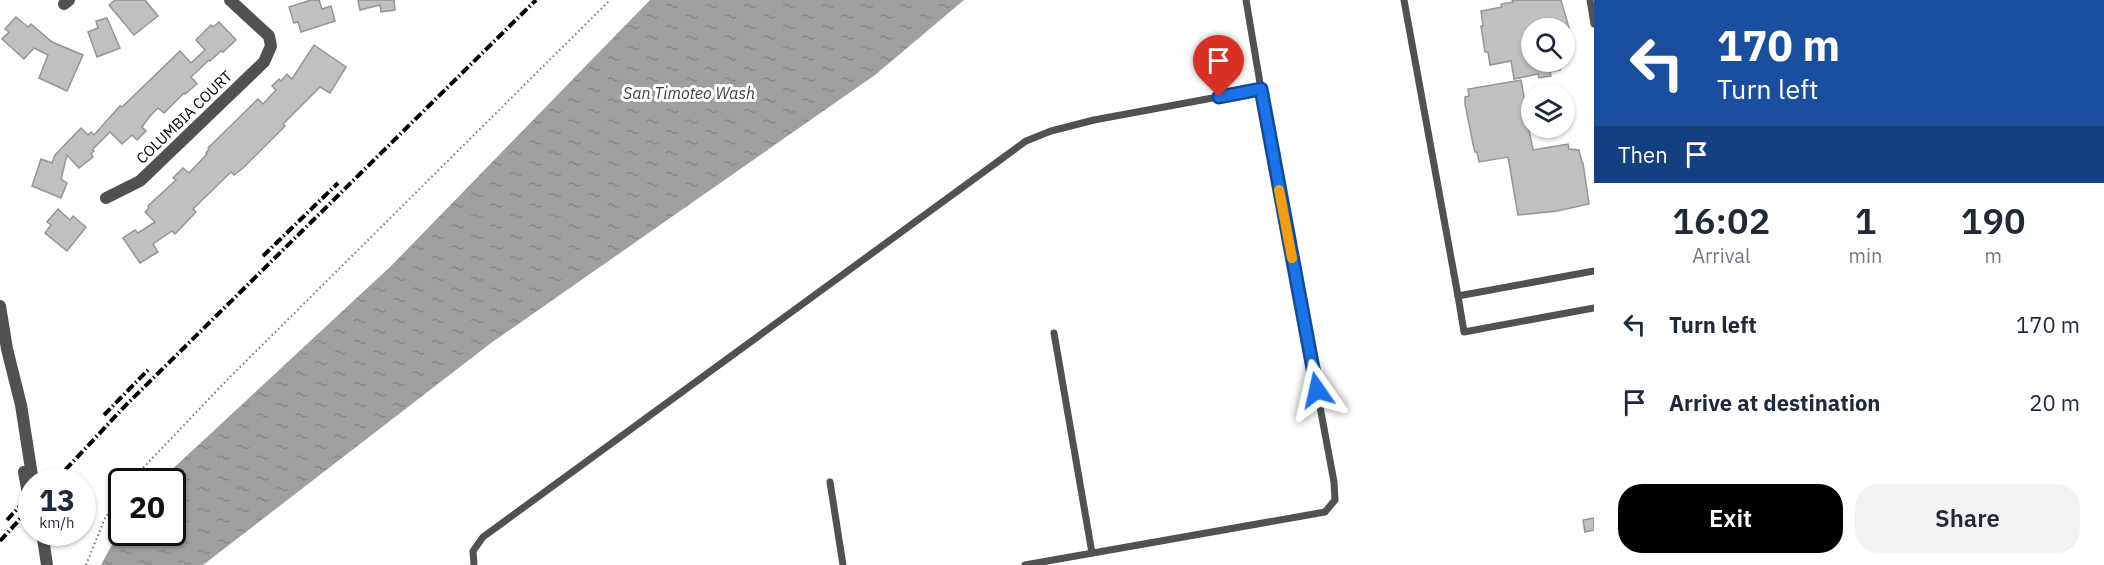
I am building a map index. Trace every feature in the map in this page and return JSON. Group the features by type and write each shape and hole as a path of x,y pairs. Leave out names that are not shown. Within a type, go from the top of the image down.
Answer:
{"street":[{"name":"COLUMBIA COURT","path":"106,198 140,181 264,62 271,46 268,36 230,0"},
{"path":"0,306 21,405 31,468"},
{"path":"8,349 11,389 24,468"},
{"path":"37,546 40,565"},
{"path":"44,546 47,565"}],"lane":[{"path":"1025,565 1325,513 1335,500 1334,482 1246,0"},
{"path":"1404,0 1464,332 1594,308"},
{"path":"1590,0 1594,24"},
{"path":"474,565 473,551 483,537 1026,141 1051,131 1094,120 1261,89"},
{"path":"1458,296 1594,271"},
{"path":"1054,333 1092,553"},
{"path":"830,482 843,565"}],"path":[{"path":"143,468 227,380 610,0"},
{"path":"86,565 108,514"}],"water":[{"name":"San Timoteo Wash","path":"650,0 964,0 875,75 491,343 203,565 101,565 111,546 186,546 186,468 174,468 391,266"}],"building":[{"path":"115,0 145,0 158,16 134,35 109,5"},
{"path":"311,0 319,0 322,9 331,6 335,21 301,32 298,22 294,23 289,7"},
{"path":"358,0 394,0 395,10 381,12 380,5 360,10"},
{"path":"1512,0 1561,0 1566,18 1521,18 1521,72 1550,72 1551,76 1539,78 1538,74 1514,79 1511,61 1490,65 1488,52 1485,52 1481,11 1502,7 1501,4 1513,2"},
{"path":"16,17 28,27 31,24 52,42 83,55 67,91 39,78 48,55 34,48 24,59 2,39 9,32 5,29"},
{"path":"107,18 120,48 97,57 88,32 98,28 96,21"},
{"path":"219,22 236,40 191,77 197,84 184,93 164,113 158,108 150,116 142,127 146,131 137,140 132,135 122,144 110,132 92,150 94,151 91,154 93,157 79,168 67,155 61,179 67,183 61,198 32,186 41,159 52,163 55,155 81,128 88,135 91,132 94,135 120,106 122,107 180,51 191,63 205,50 196,40 211,25 213,27"},
{"path":"314,45 346,67 330,93 320,87 243,168 234,175 231,172 193,209 196,212 175,234 172,231 153,244 158,252 140,263 123,238 135,230 138,233 155,222 145,212 148,206 176,180 173,178 183,168 189,173 207,154 208,148 258,99 263,104 276,90 272,86 279,79 281,81 287,74 292,79"},
{"path":"1521,80 1521,138 1531,138 1533,150 1568,144 1569,149 1579,150 1589,204 1557,211 1518,215 1508,157 1479,162 1477,152 1475,152 1465,104 1465,97 1469,96 1468,89"},
{"path":"58,209 70,220 73,216 86,227 67,251 45,233 51,225 47,222"},
{"path":"1594,518 1594,530 1585,532 1583,520"}],"railway":[{"path":"67,468 126,405 536,0"},
{"path":"263,256 338,183"},
{"path":"104,415 148,370"},
{"path":"7,520 18,508"},
{"path":"0,541 18,521"}],"slow traffic":[{"path":"1279,190 1292,258"}],"route":[{"path":"1219,97 1261,89 1317,390"}]}
